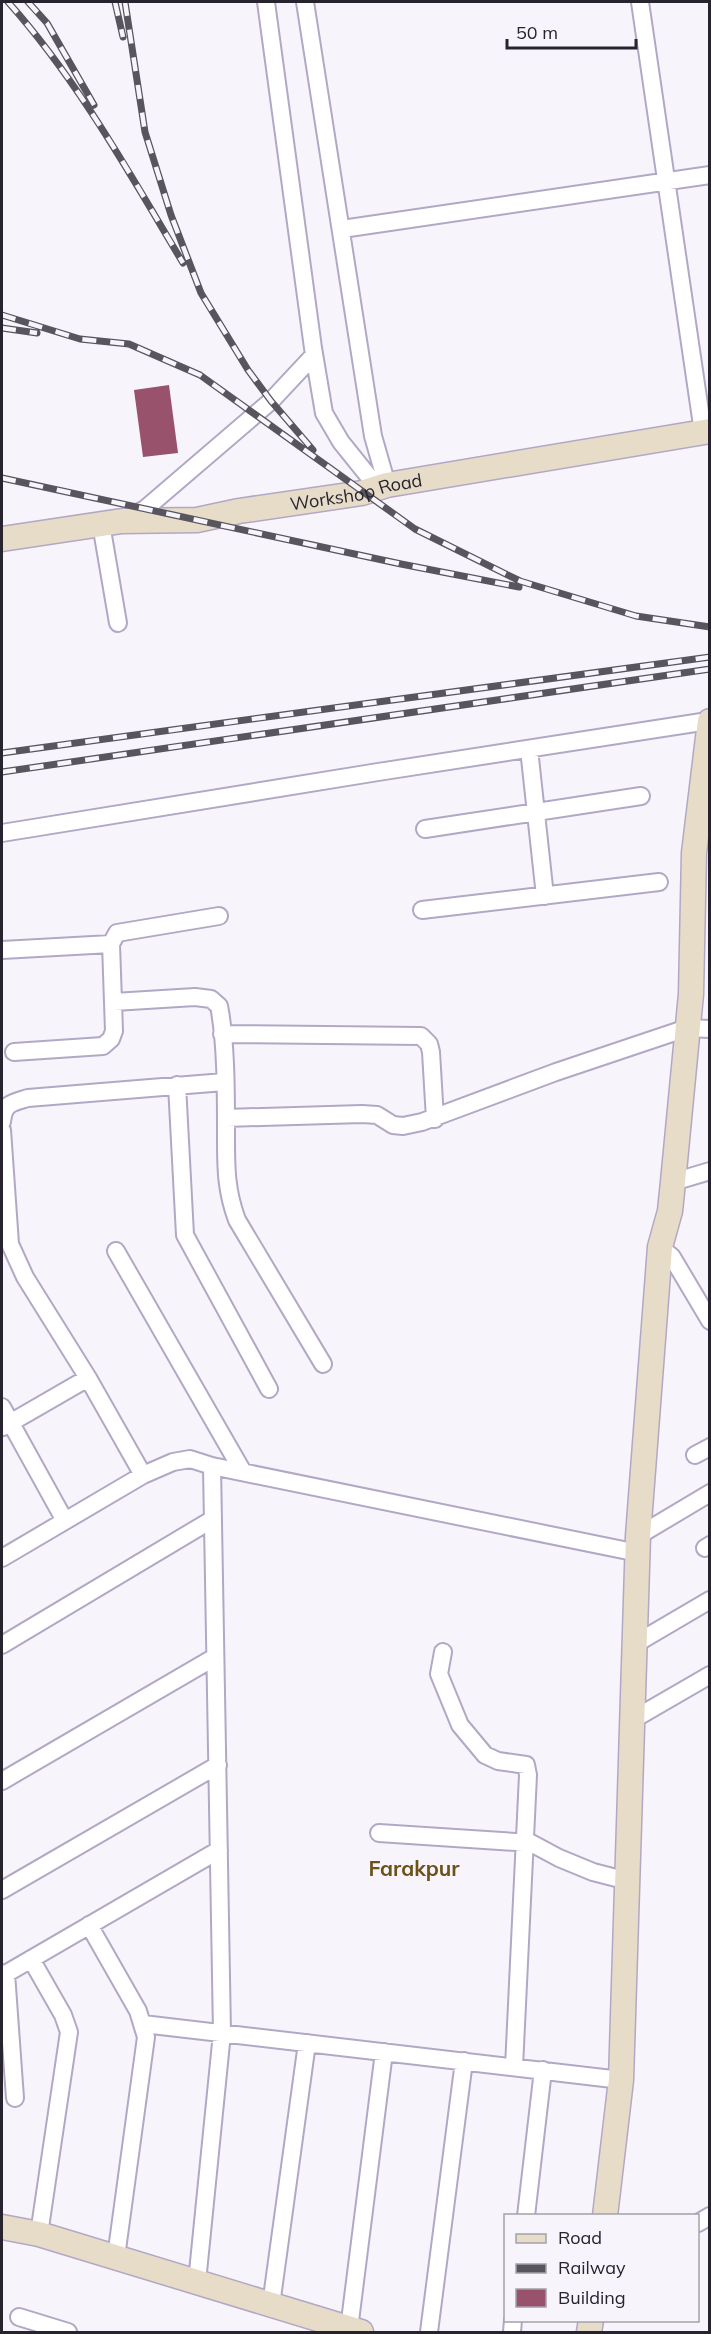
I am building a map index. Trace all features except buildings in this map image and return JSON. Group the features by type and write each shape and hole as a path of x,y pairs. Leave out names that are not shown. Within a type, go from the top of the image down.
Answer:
{"street":[{"path":"266,2 324,413 341,442 383,486"},
{"path":"305,2 373,436 383,486"},
{"path":"640,2 706,432"},
{"path":"342,229 710,175"},
{"path":"118,623 112,523 145,509 271,401 314,355"},
{"name":"Workshop Road","path":"2,539 112,523 197,520 239,511 362,493 383,486 706,432"},
{"path":"2,833 709,721 694,853 691,994 698,1028 670,1211 660,1247 638,1545 621,2080 605,2214"},
{"path":"529,749 545,896"},
{"path":"425,830 641,796"},
{"path":"422,910 659,882"},
{"path":"14,1052 102,1046 111,1039 114,1031 111,944 117,933 219,916"},
{"path":"2,950 111,944"},
{"path":"114,1002 195,997 211,999 219,1006 226,1118 226,1179 229,1199 237,1220 323,1364"},
{"path":"226,1118 362,1114 378,1115 393,1125 403,1126 435,1119 556,1072 698,1028"},
{"path":"222,1034 421,1036 429,1044 435,1119"},
{"path":"2,1122 3,1112 9,1104 28,1098 224,1082"},
{"path":"177,1085 185,1235 269,1389"},
{"path":"2,1130 10,1244 25,1277 88,1378 143,1475"},
{"path":"673,1182 710,1171"},
{"path":"660,1247 672,1257 708,1315"},
{"path":"117,1251 243,1472"},
{"path":"6,1425 88,1378"},
{"path":"2,1407 6,1425 65,1521"},
{"path":"2,1558 143,1475 173,1462 190,1459 243,1472 638,1545 710,1493"},
{"path":"197,2282 222,2033 212,1466"},
{"path":"2,1645 213,1519"},
{"path":"635,1644 710,1600"},
{"path":"442,1652 439,1674 460,1725 485,1755 498,1761 526,1765 528,1775 514,2067"},
{"path":"2,1781 215,1657"},
{"path":"634,1719 710,1675"},
{"path":"2,1890 218,1765"},
{"path":"378,1833 531,1843 593,1872 628,1881"},
{"path":"15,2098 4,1975 219,1850"},
{"path":"89,1925 143,2024 146,2037 116,2257"},
{"path":"31,1959 63,2014 69,2032 39,2234"},
{"path":"143,2024 621,2080"},
{"path":"271,2305 306,2043"},
{"path":"2,2227 39,2234 355,2331 384,2052"},
{"path":"429,2332 464,2061"},
{"path":"525,2214 543,2070"},
{"path":"19,2317 68,2332"}],"railway":[{"path":"8,2 80,95 183,263"},
{"path":"28,2 47,23 94,105"},
{"path":"115,2 123,37"},
{"path":"125,2 145,132 171,215 201,293 248,370 313,450"},
{"path":"2,315 80,339 129,344 200,375 415,529 520,581 636,616 710,627"},
{"path":"2,328 37,333"},
{"path":"2,478 401,564 519,587"},
{"path":"2,753 710,657"},
{"path":"2,772 710,669"}],"district":[{"name":"Farakpur","path":"414,1868"}]}
